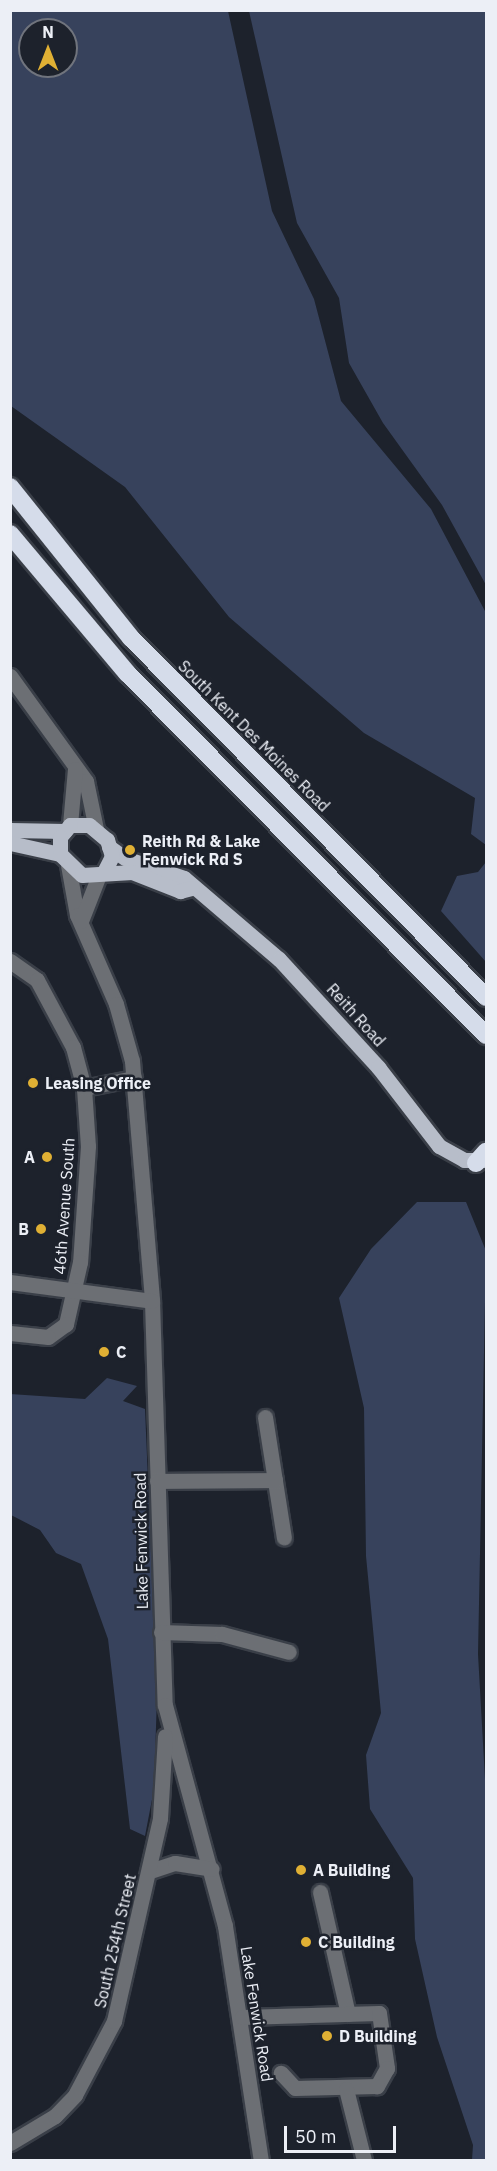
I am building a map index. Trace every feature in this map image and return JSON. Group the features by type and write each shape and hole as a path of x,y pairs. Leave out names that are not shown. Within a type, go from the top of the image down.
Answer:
{"highway":[{"name":"South Kent Des Moines Road","path":"10,487 131,639 486,997"},
{"path":"10,534 127,673 486,1035"}],"main road":[{"path":"64,860 68,828"},
{"path":"10,830 96,829"},
{"name":"Reith Road","path":"96,829 109,847 125,858 184,878 192,888 279,959 378,1068 439,1146 484,1159"},
{"path":"10,843 64,860 82,875 132,872 180,891 192,888"},
{"path":"102,873 109,847"}],"street":[{"path":"10,676 75,770 86,781 96,829"},
{"path":"68,828 75,770"},
{"name":"Lake Fenwick Road","path":"64,860 91,956 119,1012 134,1078 152,1301 165,1705 212,1869 242,2017 261,2160"},
{"path":"81,921 102,873"},
{"name":"46th Avenue South","path":"10,961 32,974 43,989 73,1047 84,1088 88,1167 75,1291 66,1323 55,1335 10,1333"},
{"path":"84,1088 134,1078"},
{"path":"10,1282 152,1301"},
{"path":"265,1418 284,1538"},
{"path":"157,1481 275,1480"},
{"path":"161,1632 222,1634 289,1652"},
{"name":"South 254th Street","path":"10,2143 55,2116 93,2068 114,2021 150,1871 165,1770 165,1705"},
{"path":"150,1871 188,1863 212,1869"},
{"path":"320,1892 348,2013"},
{"path":"242,2017 378,2013 385,2078 372,2088 295,2088 281,2073"},
{"path":"346,2089 364,2160"}],"shaded area":[{"path":"11,10 228,11 272,211 314,299 341,401 431,509 486,613 486,845 471,834 475,798 364,733 229,617 125,487 11,406"},
{"path":"249,11 486,11 486,585 442,505 383,423 349,363 339,298 297,223"},
{"path":"486,862 486,962 441,911 457,876 478,872"},
{"path":"417,1202 466,1202 486,1251 478,1654 486,1797 486,2160 472,2160 473,2145 437,2037 415,1939 413,1878 370,1809 366,1755 381,1713 366,1556 364,1408 339,1298 371,1249"},
{"path":"107,1378 137,1386 123,1401 145,1409 157,1696 154,1789 145,1836 130,1829 108,1639 81,1564 56,1553 40,1530 11,1515 10,1394 85,1399"}],"place":[{"name":"Reith Rd & Lake Fenwick Rd S","path":"130,850"},
{"name":"Leasing Office","path":"33,1083"},
{"name":"A","path":"47,1157"},
{"name":"B","path":"41,1229"},
{"name":"C","path":"104,1352"},
{"name":"A Building","path":"301,1870"},
{"name":"C Building","path":"306,1942"},
{"name":"D Building","path":"327,2036"}]}
